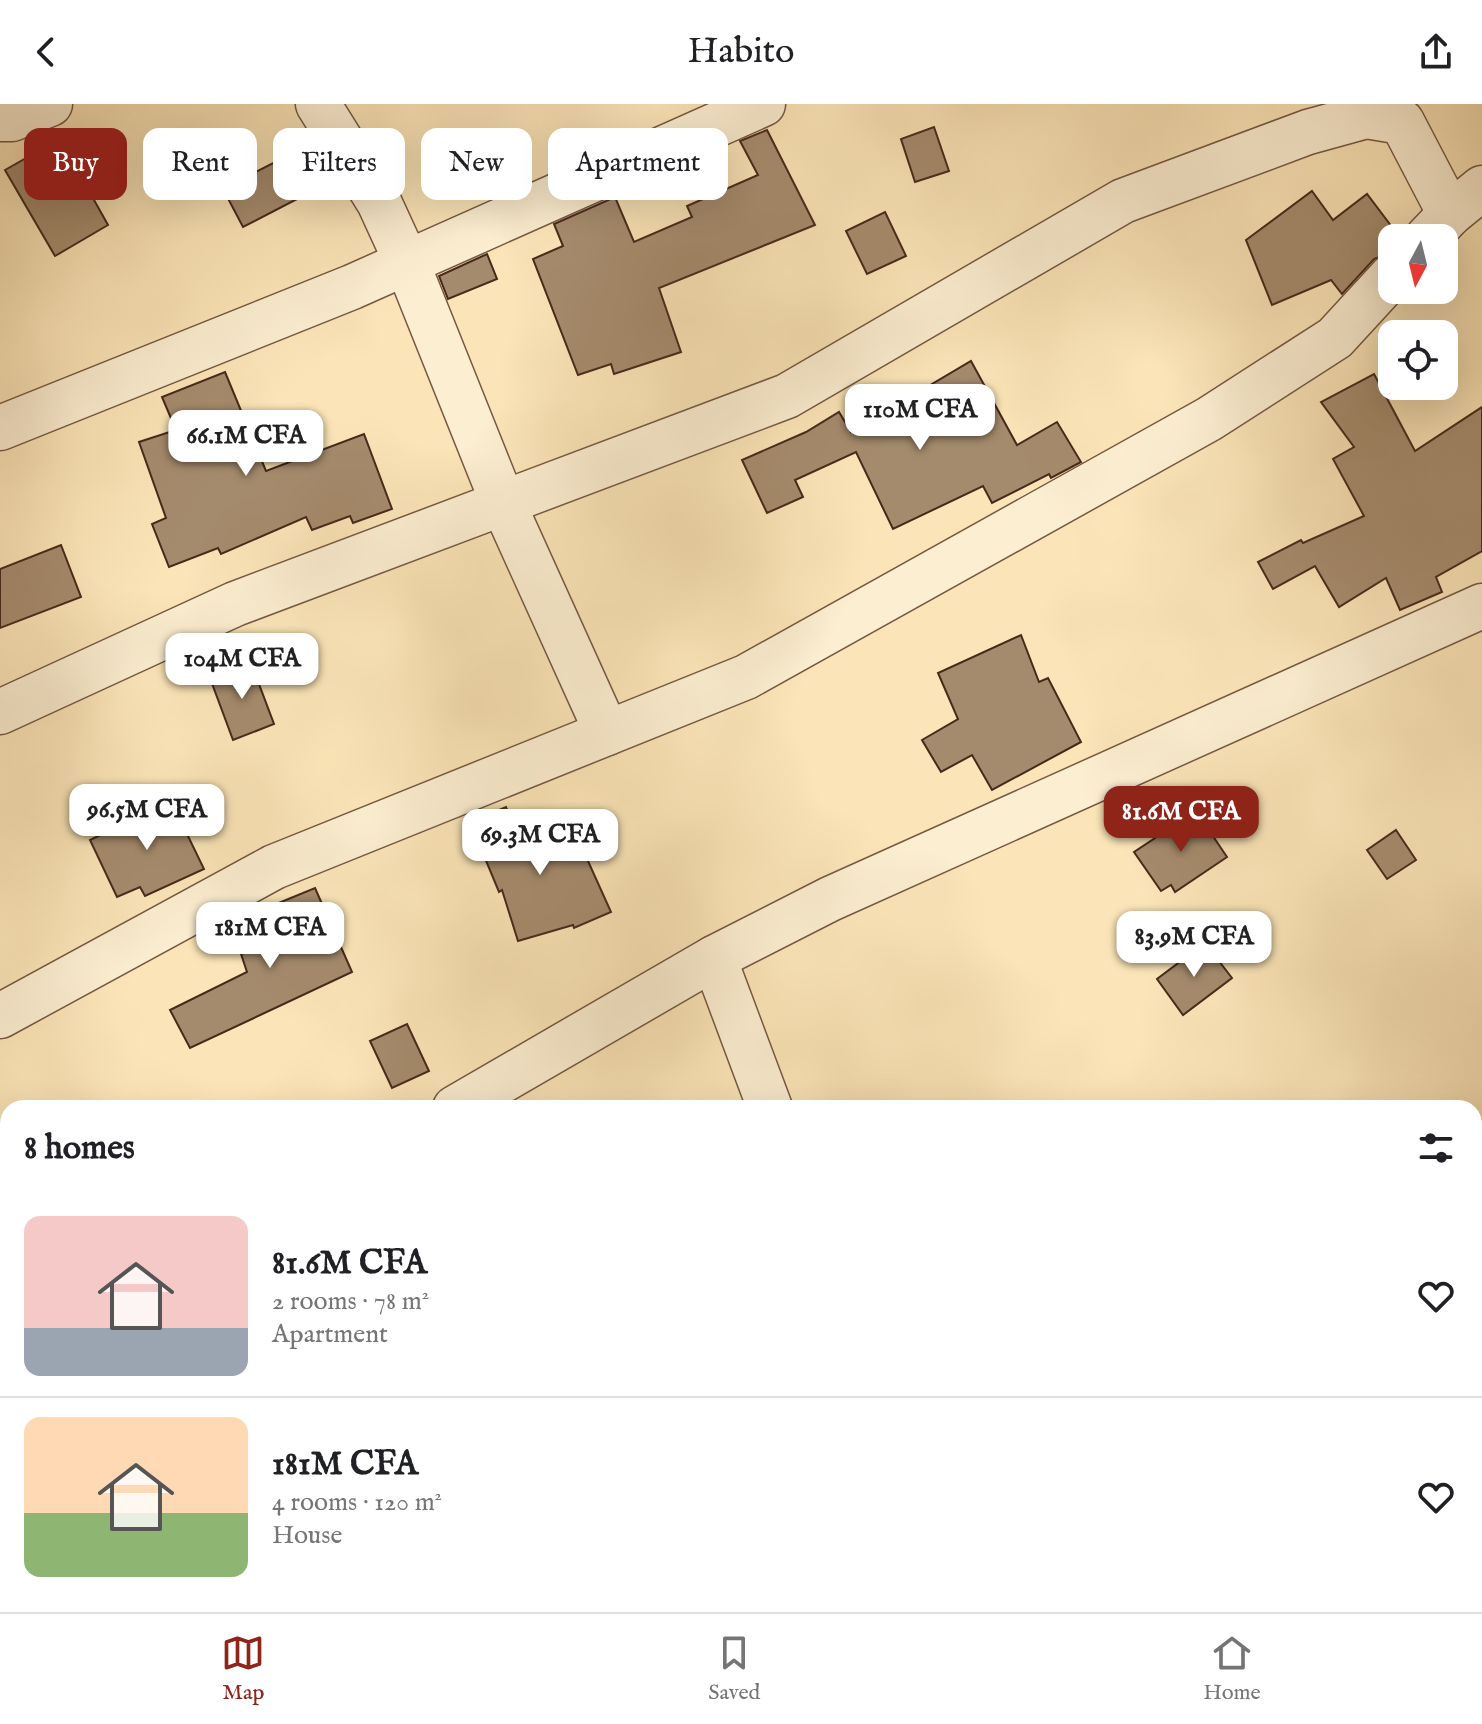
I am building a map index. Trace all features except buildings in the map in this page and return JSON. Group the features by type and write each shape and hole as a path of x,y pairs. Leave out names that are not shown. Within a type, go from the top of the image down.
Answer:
{"street":[{"path":"0,119 12,119 50,104"},
{"path":"318,104 379,202 407,263 503,503 607,733"},
{"path":"0,428 407,263 763,104"},
{"path":"0,712 235,604 787,396 1123,201 1308,132 1366,116 1402,122 1453,213"},
{"path":"0,1016 274,867 746,677 1209,419 1335,338 1378,291"},
{"path":"469,1100 714,958 845,892 1482,606"},
{"path":"714,958 767,1100"}]}
